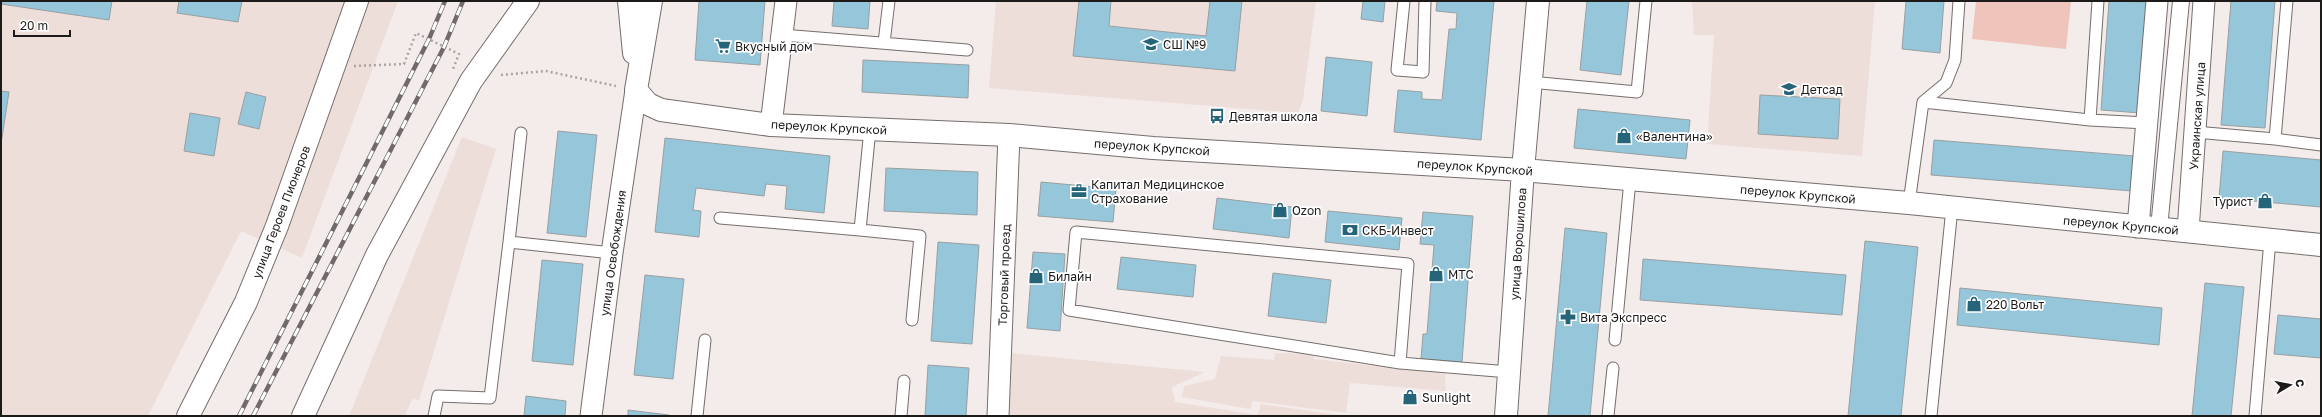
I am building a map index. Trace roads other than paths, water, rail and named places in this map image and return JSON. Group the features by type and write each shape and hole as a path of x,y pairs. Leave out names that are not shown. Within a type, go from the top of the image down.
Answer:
{"street":[{"name":"улица Героев Пионеров","path":"188,416 246,302 277,226 357,1"},
{"path":"303,416 377,255 471,81 497,42 528,1"},
{"path":"497,42 543,1"},
{"path":"628,1 636,90"},
{"path":"636,90 651,1"},
{"path":"771,125 786,1"},
{"name":"улица Ворошилова","path":"1506,416 1523,170 1538,1"},
{"path":"2149,228 2146,123 2157,1"},
{"path":"2149,228 2181,1"},
{"name":"Украинская улица","path":"2188,231 2204,1"},
{"name":"переулок Крупской","path":"636,90 648,104 661,110 771,125 1009,135 1153,148 1523,170 1909,203 2321,245"},
{"name":"улица Освобождения","path":"591,416 612,252 636,90"},
{"name":"Торговый проезд","path":"998,416 1009,135"}],"lane":[{"path":"884,43 889,1"},
{"path":"1404,1 1397,70 1423,72 1425,1"},
{"path":"1530,82 1637,92 1646,1"},
{"path":"1909,203 1923,102 1946,83 1955,60 1960,1"},
{"path":"2090,120 2098,1"},
{"path":"2275,139 2287,1"},
{"path":"782,35 967,50"},
{"path":"1923,102 2090,120 2146,123"},
{"path":"860,230 870,129"},
{"path":"2196,132 2275,139 2321,145"},
{"path":"434,416 438,396 490,398 521,134"},
{"path":"1615,340 1630,180"},
{"path":"1930,416 1952,208"},
{"path":"720,218 920,236 912,320"},
{"path":"1400,363 1408,264 1076,232 1069,310 1400,363 1509,372"},
{"path":"2255,416 2270,240"},
{"path":"509,242 612,252"},
{"path":"696,416 705,340"},
{"path":"1608,416 1613,368"},
{"path":"902,416 904,382"}],"railway":[{"path":"239,416 429,39 445,1"},
{"path":"253,416 444,47 463,1"}],"place":[{"name":"СШ №9","path":"1151,44"},
{"name":"Вкусный дом","path":"723,46"},
{"name":"Детсад","path":"1789,89"},
{"name":"Девятая школа","path":"1217,116"},
{"name":"«Валентина»","path":"1624,136"},
{"name":"Капитал Медицинское Страхование","path":"1079,191"},
{"name":"Турист","path":"2265,201"},
{"name":"Ozon","path":"1280,210"},
{"name":"СКБ-Инвест","path":"1350,230"},
{"name":"МТС","path":"1436,274"},
{"name":"Билайн","path":"1036,276"},
{"name":"220 Вольт","path":"1974,304"},
{"name":"Вита Экспресс","path":"1568,317"},
{"name":"Sunlight","path":"1410,397"}]}
